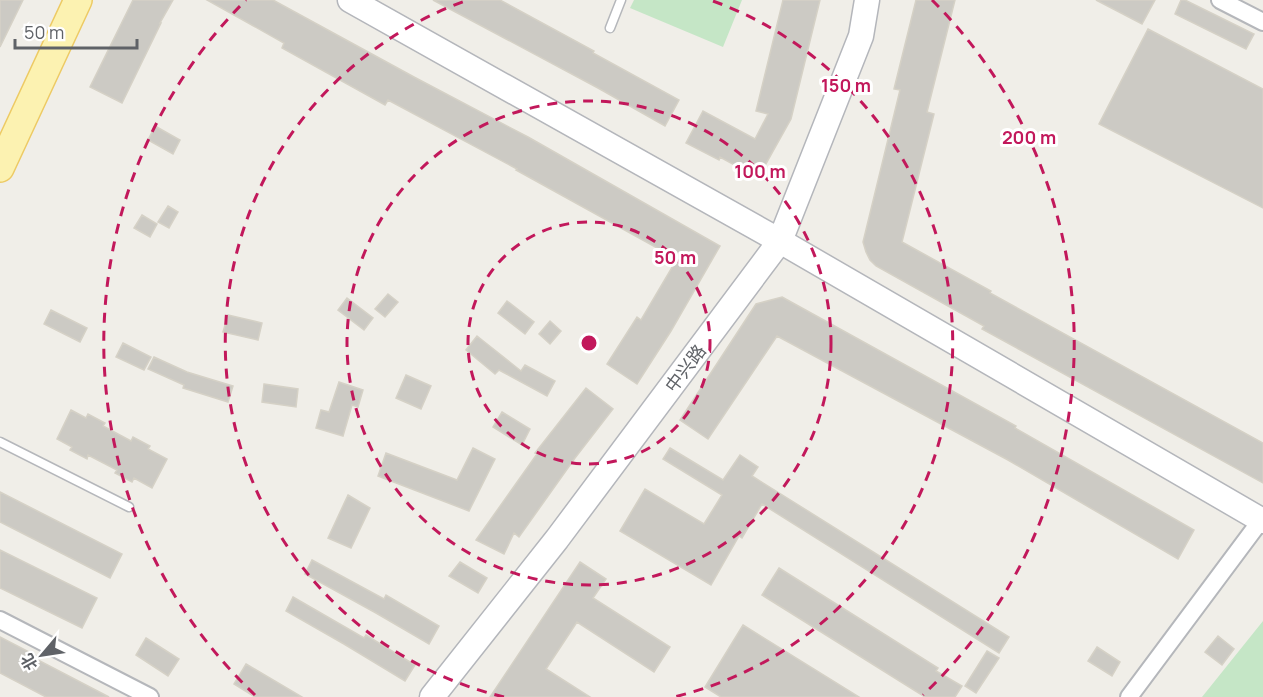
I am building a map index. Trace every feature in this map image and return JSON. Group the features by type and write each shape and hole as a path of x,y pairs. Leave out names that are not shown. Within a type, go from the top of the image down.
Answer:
{"main road":[{"path":"0,168 78,0"},
{"path":"350,0 780,241 1262,520"},
{"name":"中兴路","path":"432,697 557,538 780,241 861,36 867,0"}],"street":[{"path":"1220,0 1263,22"},
{"path":"1129,697 1262,520"},
{"path":"0,620 150,697"}],"lane":[{"path":"610,28 621,0"},
{"path":"0,442 129,507"}],"green space":[{"path":"634,0 742,0 723,47 630,8"},
{"path":"1263,621 1263,697 1202,697"}],"building":[{"path":"0,0 23,0 0,47"},
{"path":"133,0 173,0 122,103 90,87"},
{"path":"207,0 273,0 528,137 720,246 671,331 637,384 607,364 637,317 641,320 677,259 388,100 385,105 282,48 284,43"},
{"path":"433,0 500,0 679,100 665,126"},
{"path":"783,0 820,0 791,119 758,178 720,157 719,160 686,143 703,111 755,139 768,114 756,111"},
{"path":"916,0 955,0 927,112 934,114 902,242 1263,443 1263,483 982,329 984,326 876,266 870,260 863,242 900,90 894,89"},
{"path":"1096,0 1155,0 1142,24"},
{"path":"1181,0 1254,34 1246,49 1175,14"},
{"path":"1148,29 1263,89 1263,208 1099,124"},
{"path":"155,126 180,140 173,154 148,140"},
{"path":"168,206 178,212 169,228 158,222"},
{"path":"142,215 157,224 150,237 134,228"},
{"path":"388,294 398,302 385,317 375,309"},
{"path":"782,297 1016,426 1015,428 1194,530 1178,559 1008,460 777,336 708,439 680,420 756,304"},
{"path":"347,298 373,318 364,330 338,310"},
{"path":"507,301 534,322 525,334 498,313"},
{"path":"51,310 87,328 80,342 44,324"},
{"path":"228,315 262,323 258,340 223,332"},
{"path":"550,321 561,331 550,344 539,334"},
{"path":"477,336 521,371 525,365 555,381 547,396 499,370 495,374 466,350"},
{"path":"123,343 151,357 144,370 116,357"},
{"path":"154,357 187,372 233,386 228,402 183,388 184,385 148,369"},
{"path":"406,375 431,386 421,409 396,398"},
{"path":"339,382 363,390 358,407 352,405 343,436 316,428 321,410 329,412"},
{"path":"264,384 298,389 296,407 262,402"},
{"path":"586,388 613,409 519,537 514,533 504,554 476,540 537,454 535,453"},
{"path":"71,410 86,418 88,414 105,423 103,426 131,441 133,437 150,446 148,449 167,459 152,488 134,478 132,482 115,473 117,470 88,455 87,459 70,450 72,447 57,439"},
{"path":"502,412 530,429 522,445 493,427"},
{"path":"473,448 495,459 469,511 378,476 386,453 457,480"},
{"path":"670,448 723,480 740,455 758,467 752,476 1009,637 999,653 762,504 742,538 739,536 711,585 620,531 645,489 704,524 722,495 663,459"},
{"path":"0,492 122,554 110,578 0,522"},
{"path":"348,495 370,508 351,548 328,538"},
{"path":"0,550 97,598 82,628 0,588"},
{"path":"312,560 384,599 386,595 439,626 429,644 305,574"},
{"path":"460,562 487,578 478,593 449,576"},
{"path":"580,562 606,579 593,598 670,647 654,672 577,622 546,669 590,697 490,697"},
{"path":"779,568 938,668 936,671 962,686 955,697 925,697 762,595"},
{"path":"293,597 364,638 366,635 415,665 405,681 286,611"},
{"path":"743,625 859,697 721,697 705,687"},
{"path":"1218,636 1234,649 1222,665 1205,652"},
{"path":"0,637 37,656 36,659 109,697 46,697 0,673"},
{"path":"146,638 179,659 168,676 136,655"},
{"path":"1097,647 1120,662 1112,676 1088,661"},
{"path":"987,651 999,658 976,693 965,686"},
{"path":"246,664 302,697 255,697 234,684"}]}
